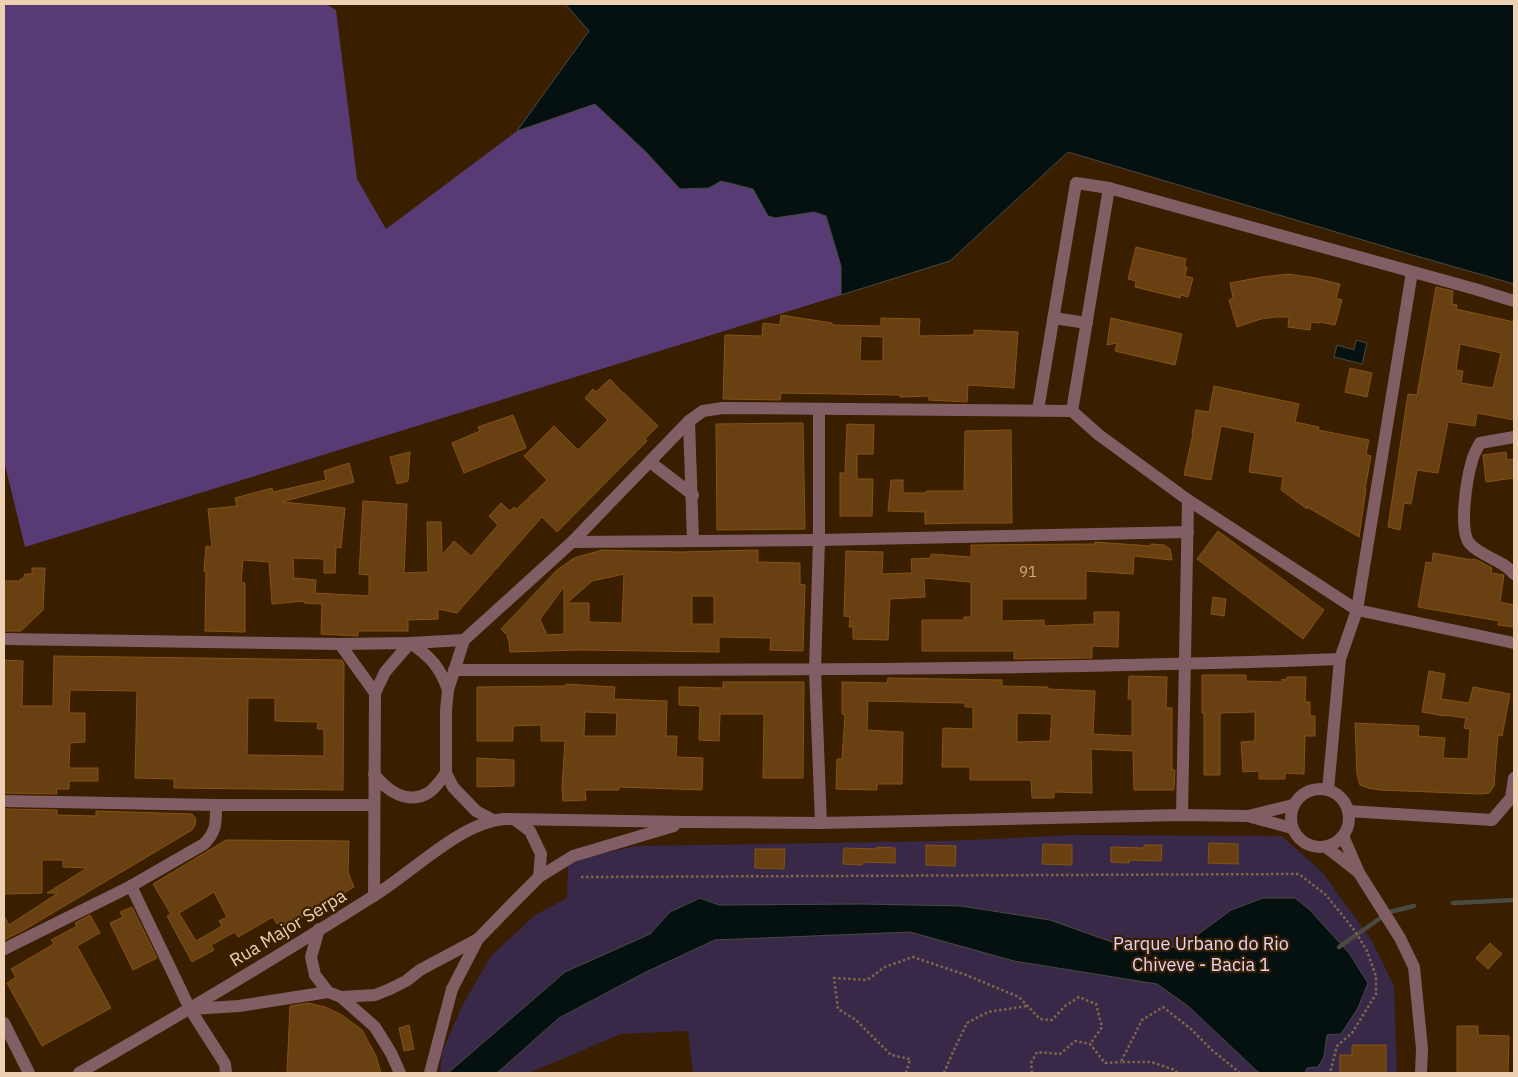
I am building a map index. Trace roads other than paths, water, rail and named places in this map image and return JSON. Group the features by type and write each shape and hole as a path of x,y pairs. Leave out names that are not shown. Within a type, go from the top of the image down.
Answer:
{"street":[{"path":"1038,410 1076,183 1109,188 1514,301"},
{"path":"1072,411 1109,188"},
{"path":"1328,790 1340,659 1357,610 1412,272"},
{"path":"1053,318 1087,323"},
{"path":"493,820 476,811 452,788 446,773 448,690 464,640 572,542 689,421 703,411 723,408 1072,411 1099,435 1188,500 1357,610 1514,643"},
{"path":"819,409 819,540 815,670 821,823"},
{"path":"689,421 694,541"},
{"path":"1514,437 1480,443 1472,459 1466,485 1464,524 1468,542 1484,555 1510,569 1514,574"},
{"path":"650,462 693,495"},
{"path":"1182,815 1188,500"},
{"path":"572,542 819,540 1188,532"},
{"path":"4,639 340,644 464,640"},
{"path":"410,643 432,659 440,670 448,690"},
{"path":"374,896 375,693 385,672 410,643"},
{"path":"340,644 375,693"},
{"path":"454,670 815,670 1184,665 1340,659"},
{"path":"374,774 381,783 396,794 407,798 430,793 446,773"},
{"path":"1348,811 1492,820 1510,798 1514,778"},
{"path":"1315,789 1328,790 1337,794 1344,802 1348,811 1348,824 1343,836 1335,843 1326,847 1319,848 1306,844 1300,840 1292,828 1290,816 1293,805 1302,794 1315,789"},
{"path":"4,801 216,805 374,804"},
{"path":"4,949 131,886 204,844 212,836 215,826 216,805"},
{"path":"1248,816 1293,805"},
{"name":"Rua Major Serpa","path":"79,1073 190,1009 374,896 475,826 493,820 821,823 1182,815 1248,816"},
{"path":"1248,816 1292,828"},
{"path":"515,820 530,831 541,854 539,877"},
{"path":"430,1073 452,989 478,939 539,877 573,856 686,822"},
{"path":"1343,836 1359,872 1400,938 1414,967 1422,1049 1421,1073"},
{"path":"1326,847 1359,872"},
{"path":"131,886 190,1009 225,1064 226,1073"},
{"path":"319,929 311,957 315,975 328,992"},
{"path":"341,997 374,995 390,989 406,981 420,970 478,939"},
{"path":"190,1009 239,1006 328,992 341,997 375,1027 391,1053 400,1073"},
{"path":"4,1023 29,1073"}],"waterway":[{"path":"1453,903 1514,900"},
{"path":"1339,947 1389,912 1414,906"}],"park label":[{"name":"Parque Urbano do Rio Chiveve - Bacia 1","path":"1201,954"}]}
